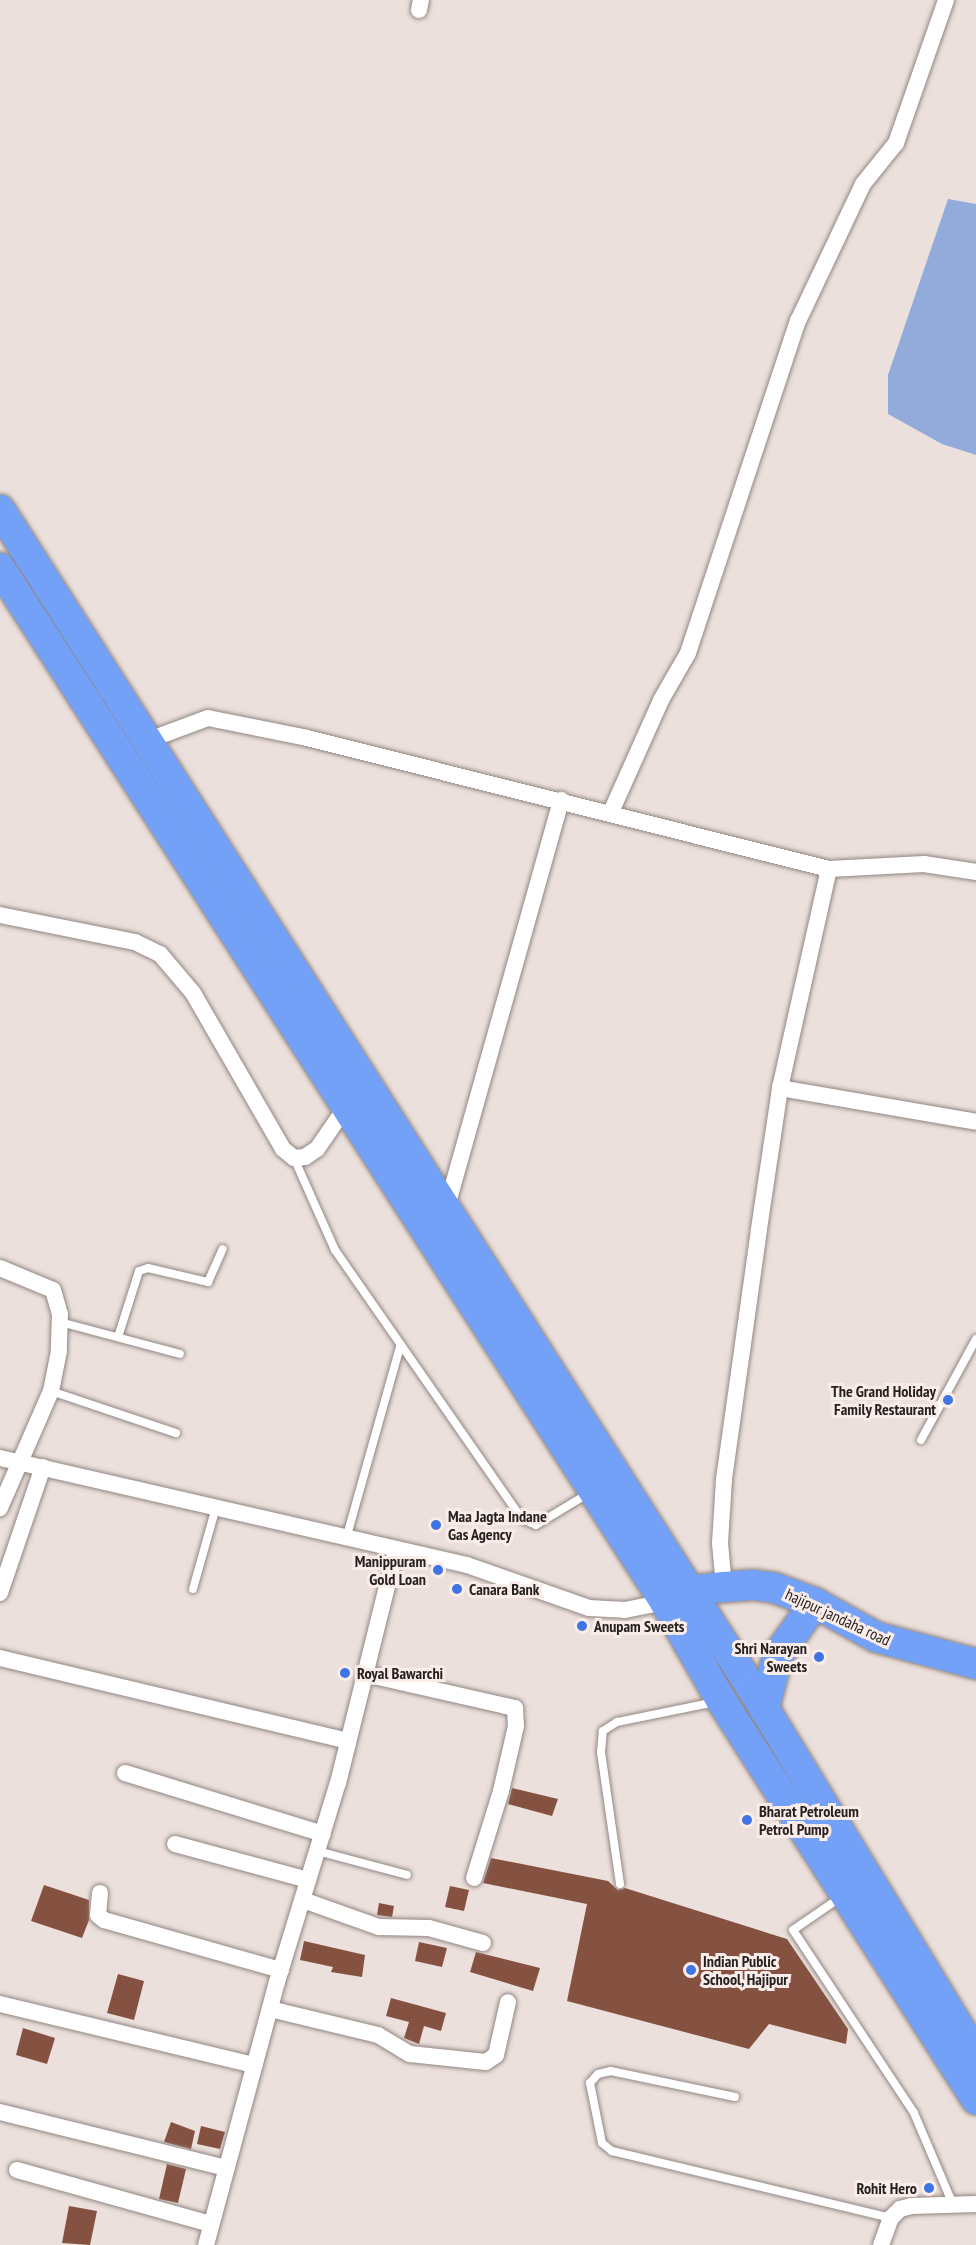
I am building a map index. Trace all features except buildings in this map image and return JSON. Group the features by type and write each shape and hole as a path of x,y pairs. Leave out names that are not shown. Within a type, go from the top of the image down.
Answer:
{"highway":[{"path":"0,510 446,1210 677,1597 721,1701 976,2099"},
{"path":"0,568 593,1490 764,1709 976,2056"},
{"name":"hajipur jandaha road","path":"677,1597 724,1587 754,1584 814,1603 876,1637 976,1664"},
{"path":"764,1709 778,1655 814,1603"}],"street":[{"path":"610,812 661,700 688,653 798,321 863,184 896,143 946,0"},
{"path":"146,741 208,718 308,738 610,812 829,869 924,864 976,872"},
{"path":"446,1210 561,800"},
{"path":"724,1587 720,1543 724,1479 780,1088 829,869"},
{"path":"0,915 135,942 160,954 193,993 283,1149 294,1158 317,1149 346,1107"},
{"path":"780,1088 976,1122"},
{"path":"0,1268 53,1290 59,1300 60,1322 59,1351 51,1391 17,1462 0,1508"},
{"path":"0,1458 484,1570 589,1608 625,1610 677,1597"},
{"path":"0,1593 43,1467"},
{"path":"206,2245 270,2009 348,1741 396,1551"},
{"path":"0,1658 348,1741"},
{"path":"365,1674 515,1707 516,1726 506,1769 474,1878"},
{"path":"125,1773 322,1834"},
{"path":"175,1844 308,1880"},
{"path":"100,1893 98,1916 104,1920 281,1970"},
{"path":"303,1900 379,1927 429,1928 483,1943"},
{"path":"270,2009 378,2035 410,2054 486,2062 496,2055 508,2002"},
{"path":"0,2004 255,2065"},
{"path":"0,2112 226,2168"},
{"path":"17,2170 211,2224"},
{"path":"881,2245 891,2218 911,2206 954,2207 976,2204"}],"lane":[{"path":"294,1158 335,1250 400,1347 528,1524 548,1519 593,1490"},
{"path":"118,1337 139,1271 148,1268 208,1282 223,1250"},
{"path":"60,1322 180,1354"},
{"path":"921,1440 976,1340"},
{"path":"346,1539 400,1347"},
{"path":"51,1391 176,1433"},
{"path":"193,1589 216,1507"},
{"path":"620,1884 601,1752 603,1731 617,1722 721,1701"},
{"path":"317,1851 407,1875"},
{"path":"844,1895 793,1930 914,2113 954,2207"},
{"path":"735,2097 610,2071 598,2074 590,2084 602,2143 612,2151 891,2218"}],"water":[{"path":"948,199 976,204 976,455 942,444 888,414 888,375"}],"place":[{"name":"The Grand Holiday Family Restaurant","path":"948,1400"},
{"name":"Maa Jagta Indane Gas Agency","path":"436,1525"},
{"name":"Manippuram Gold Loan","path":"438,1570"},
{"name":"Canara Bank","path":"457,1589"},
{"name":"Anupam Sweets","path":"582,1626"},
{"name":"Shri Narayan Sweets","path":"819,1657"},
{"name":"Royal Bawarchi","path":"345,1673"},
{"name":"Bharat Petroleum Petrol Pump","path":"747,1820"},
{"name":"Indian Public School, Hajipur","path":"691,1970"},
{"name":"Rohit Hero","path":"929,2188"}]}
